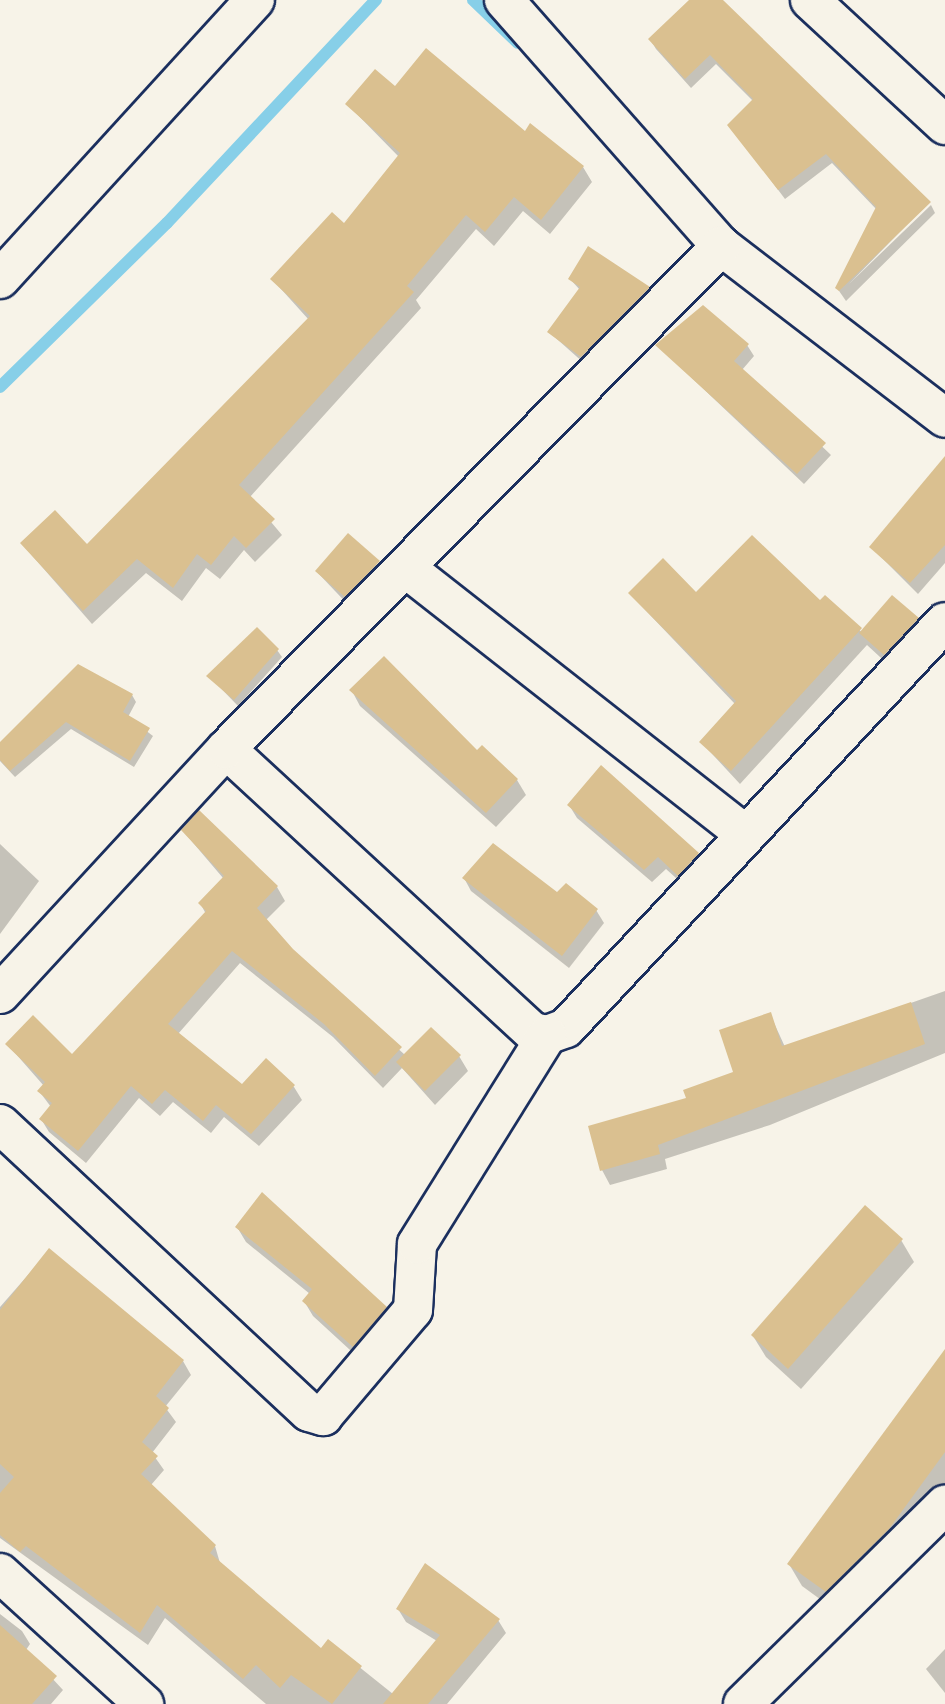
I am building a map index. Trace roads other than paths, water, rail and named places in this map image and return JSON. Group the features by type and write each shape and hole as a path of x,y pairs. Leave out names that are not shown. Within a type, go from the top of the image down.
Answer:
{"street":[{"path":"0,279 256,0"},
{"path":"503,0 721,246 945,418"},
{"path":"810,0 945,125"},
{"path":"0,994 226,749 407,569 721,246"},
{"path":"407,569 742,832"},
{"path":"226,749 533,1032 547,1035 566,1028 742,832 945,622"},
{"path":"0,1124 309,1412 323,1416 413,1310 417,1244 547,1035"},
{"path":"743,1704 945,1504"},
{"path":"0,1573 144,1704"}],"waterway":[{"path":"0,387 167,223 376,0"},
{"path":"473,0 518,43"}]}
